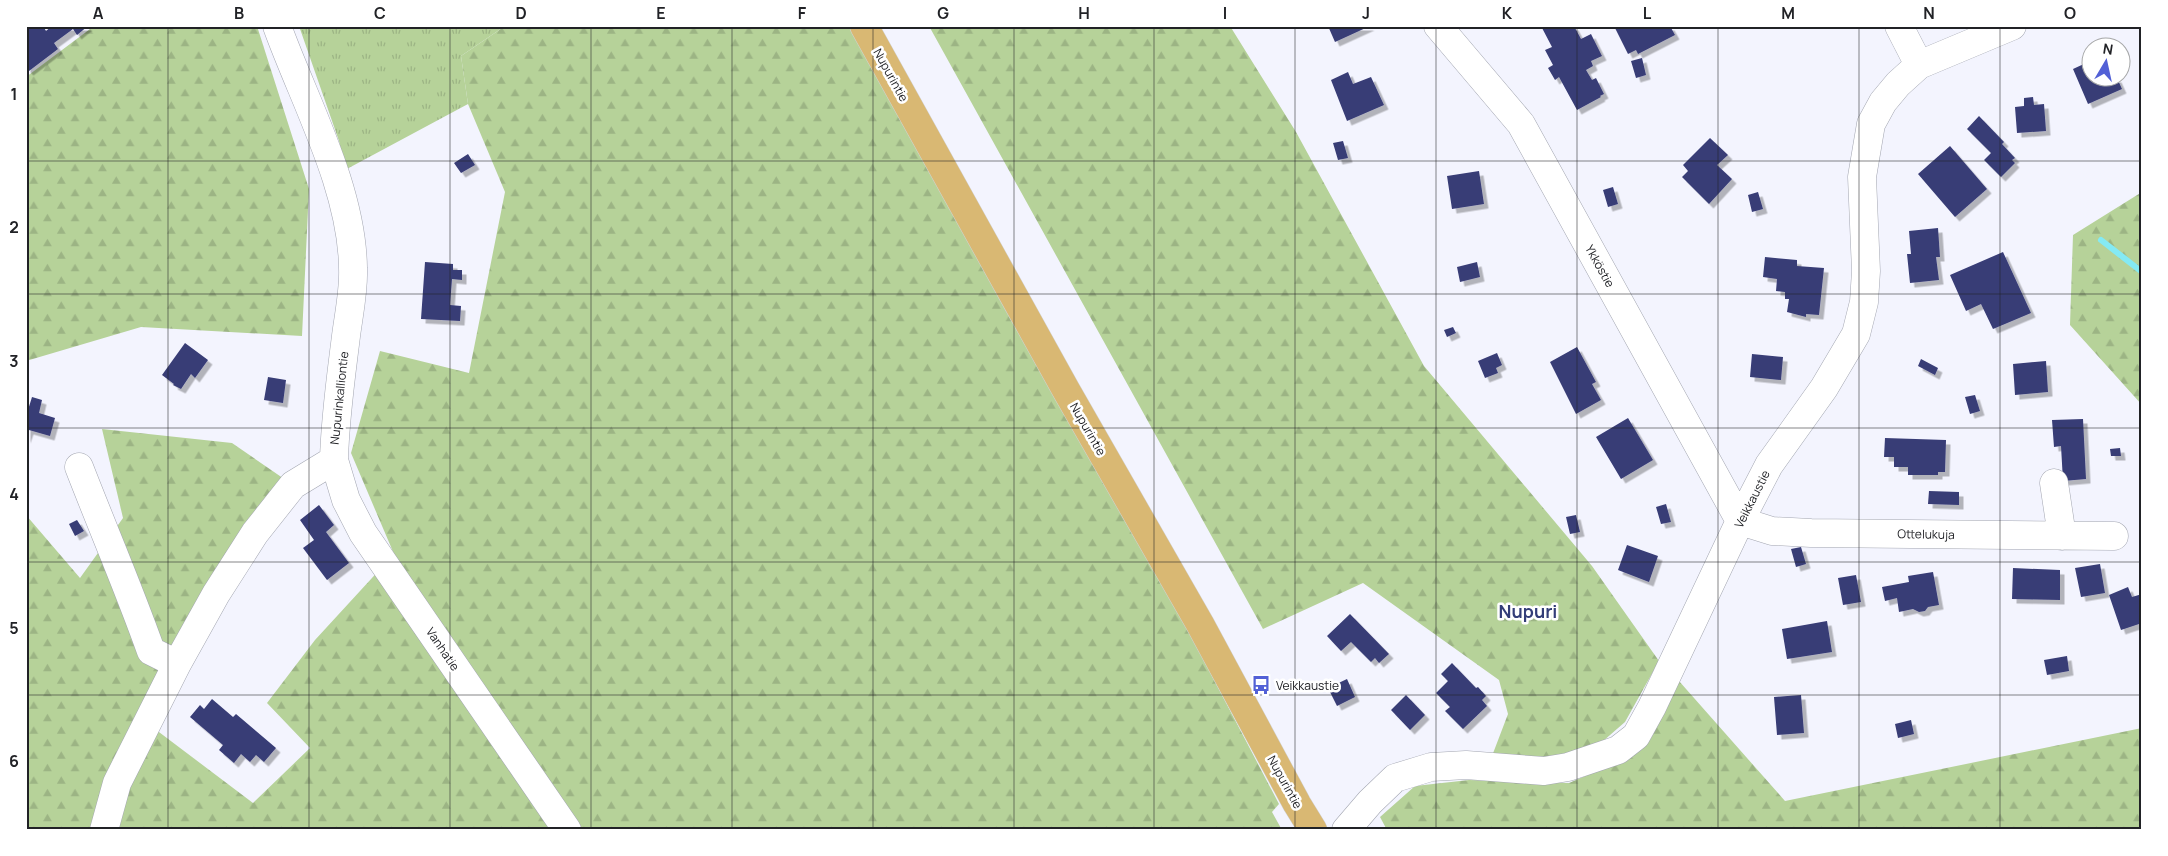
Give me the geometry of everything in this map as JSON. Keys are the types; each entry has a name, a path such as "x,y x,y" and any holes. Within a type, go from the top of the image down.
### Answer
{"main road":[{"name":"Nupurintie","path":"864,26 1066,390 1200,624 1296,804 1313,830"}],"street":[{"name":"Nupurinkalliontie","path":"104,830 116,783 177,664 216,594 260,526 293,485 334,460 334,422 352,298 353,267 349,230 342,196 277,26"},
{"name":"Ykköstie","path":"1438,26 1521,124 1740,521"},
{"path":"1899,26 1919,64"},
{"name":"Veikkaustie","path":"1346,830 1370,802 1395,778 1430,767 1466,765 1544,772 1568,767 1618,750 1636,736 1652,707 1740,521 1769,465 1824,388 1856,334 1864,302 1866,271 1862,177 1871,124 1883,102 1919,64 2012,26"},
{"name":"Vanhatie","path":"334,460 346,500 363,534 567,830"},
{"path":"79,467 151,650 177,664"},
{"path":"2054,483 2062,536"},
{"name":"Ottelukuja","path":"1740,521 1772,531 1811,533 2114,536"}],"green space":[{"path":"94,26 257,26 309,189 302,336 141,327 26,361 26,77"},
{"path":"299,26 505,26 461,56 468,104 345,170 339,141"},
{"path":"505,26 853,26 1168,592 1279,804 1272,812 1282,830 26,830 26,515 80,578 123,518 102,429 232,443 293,485 147,723 253,803 310,748 267,703 315,640 394,554 351,453 380,351 469,373 505,192 468,104 461,56"},
{"path":"929,26 1230,26 1296,132 1424,366 1592,566 1659,661 1625,722 1602,742 1552,760 1492,756 1508,714 1499,680 1363,583 1263,629"},
{"path":"2142,192 2142,405 2070,325 2073,235"},
{"path":"1679,681 1785,801 2142,728 2142,830 1387,830 1380,817 1415,786 1469,780 1569,783 1620,761 1650,740"}],"building":[{"path":"26,26 43,26 46,31 52,26 88,26 77,35 73,29 54,43 58,49 29,71 26,68"},
{"path":"1328,26 1370,26 1335,42"},
{"path":"1541,26 1574,26 1581,39 1591,34 1602,56 1591,61 1593,66 1586,70 1592,80 1596,78 1604,94 1601,97 1577,110 1559,77 1555,80 1548,68 1553,65 1545,50 1552,47"},
{"path":"1614,26 1670,26 1675,35 1638,54 1636,50 1628,54"},
{"path":"1642,58 1646,75 1636,78 1631,61"},
{"path":"2080,66 2080,85 2073,69"},
{"path":"1348,72 1353,84 1371,77 1384,105 1347,121 1331,80"},
{"path":"2081,88 2122,88 2122,89 2088,104"},
{"path":"2033,97 2034,105 2044,104 2046,131 2017,133 2015,107 2024,106 2024,98"},
{"path":"1979,116 2004,142 2002,144 2015,158 2012,160 2015,163 2001,177 1984,160 1991,153 1967,129"},
{"path":"1710,138 1728,155 1717,165 1732,179 1709,204 1682,177 1688,171 1683,165"},
{"path":"1343,141 1348,158 1338,160 1333,143"},
{"path":"1950,146 1987,189 1955,217 1918,174"},
{"path":"468,154 475,165 461,173 454,163"},
{"path":"1479,171 1484,204 1452,209 1447,176"},
{"path":"1613,187 1618,204 1608,207 1603,190"},
{"path":"1758,192 1763,209 1752,212 1748,195"},
{"path":"1938,228 1940,257 1936,257 1939,280 1910,283 1907,254 1911,254 1909,231"},
{"path":"2003,252 2031,313 1993,329 1981,304 1966,311 1950,275"},
{"path":"1765,257 1797,260 1797,266 1824,268 1819,315 1806,314 1806,317 1787,312 1789,299 1785,299 1785,292 1776,291 1777,279 1763,277"},
{"path":"425,262 453,264 453,270 462,270 462,280 452,279 450,305 461,306 460,321 421,319"},
{"path":"1477,262 1480,277 1460,282 1457,267"},
{"path":"1453,327 1456,333 1447,337 1444,330"},
{"path":"185,343 208,360 195,378 191,374 181,389 173,385 162,375"},
{"path":"1577,347 1596,382 1592,384 1601,400 1576,414 1550,362"},
{"path":"1497,353 1502,365 1496,368 1498,373 1485,378 1478,361"},
{"path":"1752,354 1783,357 1781,380 1750,377"},
{"path":"1921,359 1938,368 1935,375 1918,366"},
{"path":"2046,361 2048,392 2015,395 2013,364"},
{"path":"268,377 286,380 283,403 264,400"},
{"path":"1975,395 1980,411 1970,414 1965,397"},
{"path":"32,397 42,400 39,413 55,418 50,436 29,430 26,439 26,410 28,410"},
{"path":"1628,418 1653,460 1621,479 1596,437"},
{"path":"2083,419 2086,479 2063,481 2061,446 2054,447 2052,420"},
{"path":"1885,438 1946,440 1945,472 1938,472 1938,475 1908,475 1908,467 1894,467 1894,457 1884,457"},
{"path":"2120,448 2121,456 2111,456 2110,449"},
{"path":"1929,491 1959,492 1959,505 1928,504"},
{"path":"1666,504 1671,522 1661,524 1656,507"},
{"path":"319,505 334,525 326,532 349,563 327,580 303,548 314,540 300,520"},
{"path":"1576,515 1580,532 1570,534 1566,517"},
{"path":"77,520 84,531 75,536 69,524"},
{"path":"1627,545 1658,556 1649,582 1618,570"},
{"path":"1801,547 1806,564 1796,567 1791,549"},
{"path":"2100,564 2105,593 2081,597 2075,568"},
{"path":"2013,568 2060,570 2060,600 2012,599"},
{"path":"1933,572 1939,605 1928,607 1925,611 1919,612 1913,609 1899,612 1897,598 1885,601 1882,587 1909,582 1908,576"},
{"path":"1856,575 1861,602 1843,605 1838,578"},
{"path":"2128,587 2132,597 2142,594 2142,623 2121,630 2109,595"},
{"path":"1350,614 1389,654 1379,663 1375,658 1371,662 1351,642 1341,651 1327,636"},
{"path":"1827,621 1832,652 1787,659 1782,629"},
{"path":"2067,656 2069,671 2047,675 2044,660"},
{"path":"1452,663 1486,696 1482,700 1487,706 1463,729 1445,711 1450,707 1436,693 1448,681 1441,674"},
{"path":"1347,679 1355,697 1337,706 1328,688"},
{"path":"1406,695 1425,715 1410,730 1391,710"},
{"path":"1801,695 1804,733 1777,735 1774,697"},
{"path":"212,699 233,717 236,714 276,748 264,762 256,755 250,762 241,754 234,763 219,750 223,745 190,717 200,705 204,709"},
{"path":"1911,720 1914,734 1898,738 1895,724"}],"waterway":[{"path":"2101,240 2142,272"}],"place":[{"name":"Veikkaustie","path":"1261,685"}],"district":[{"name":"Nupuri","path":"1528,611"}]}
